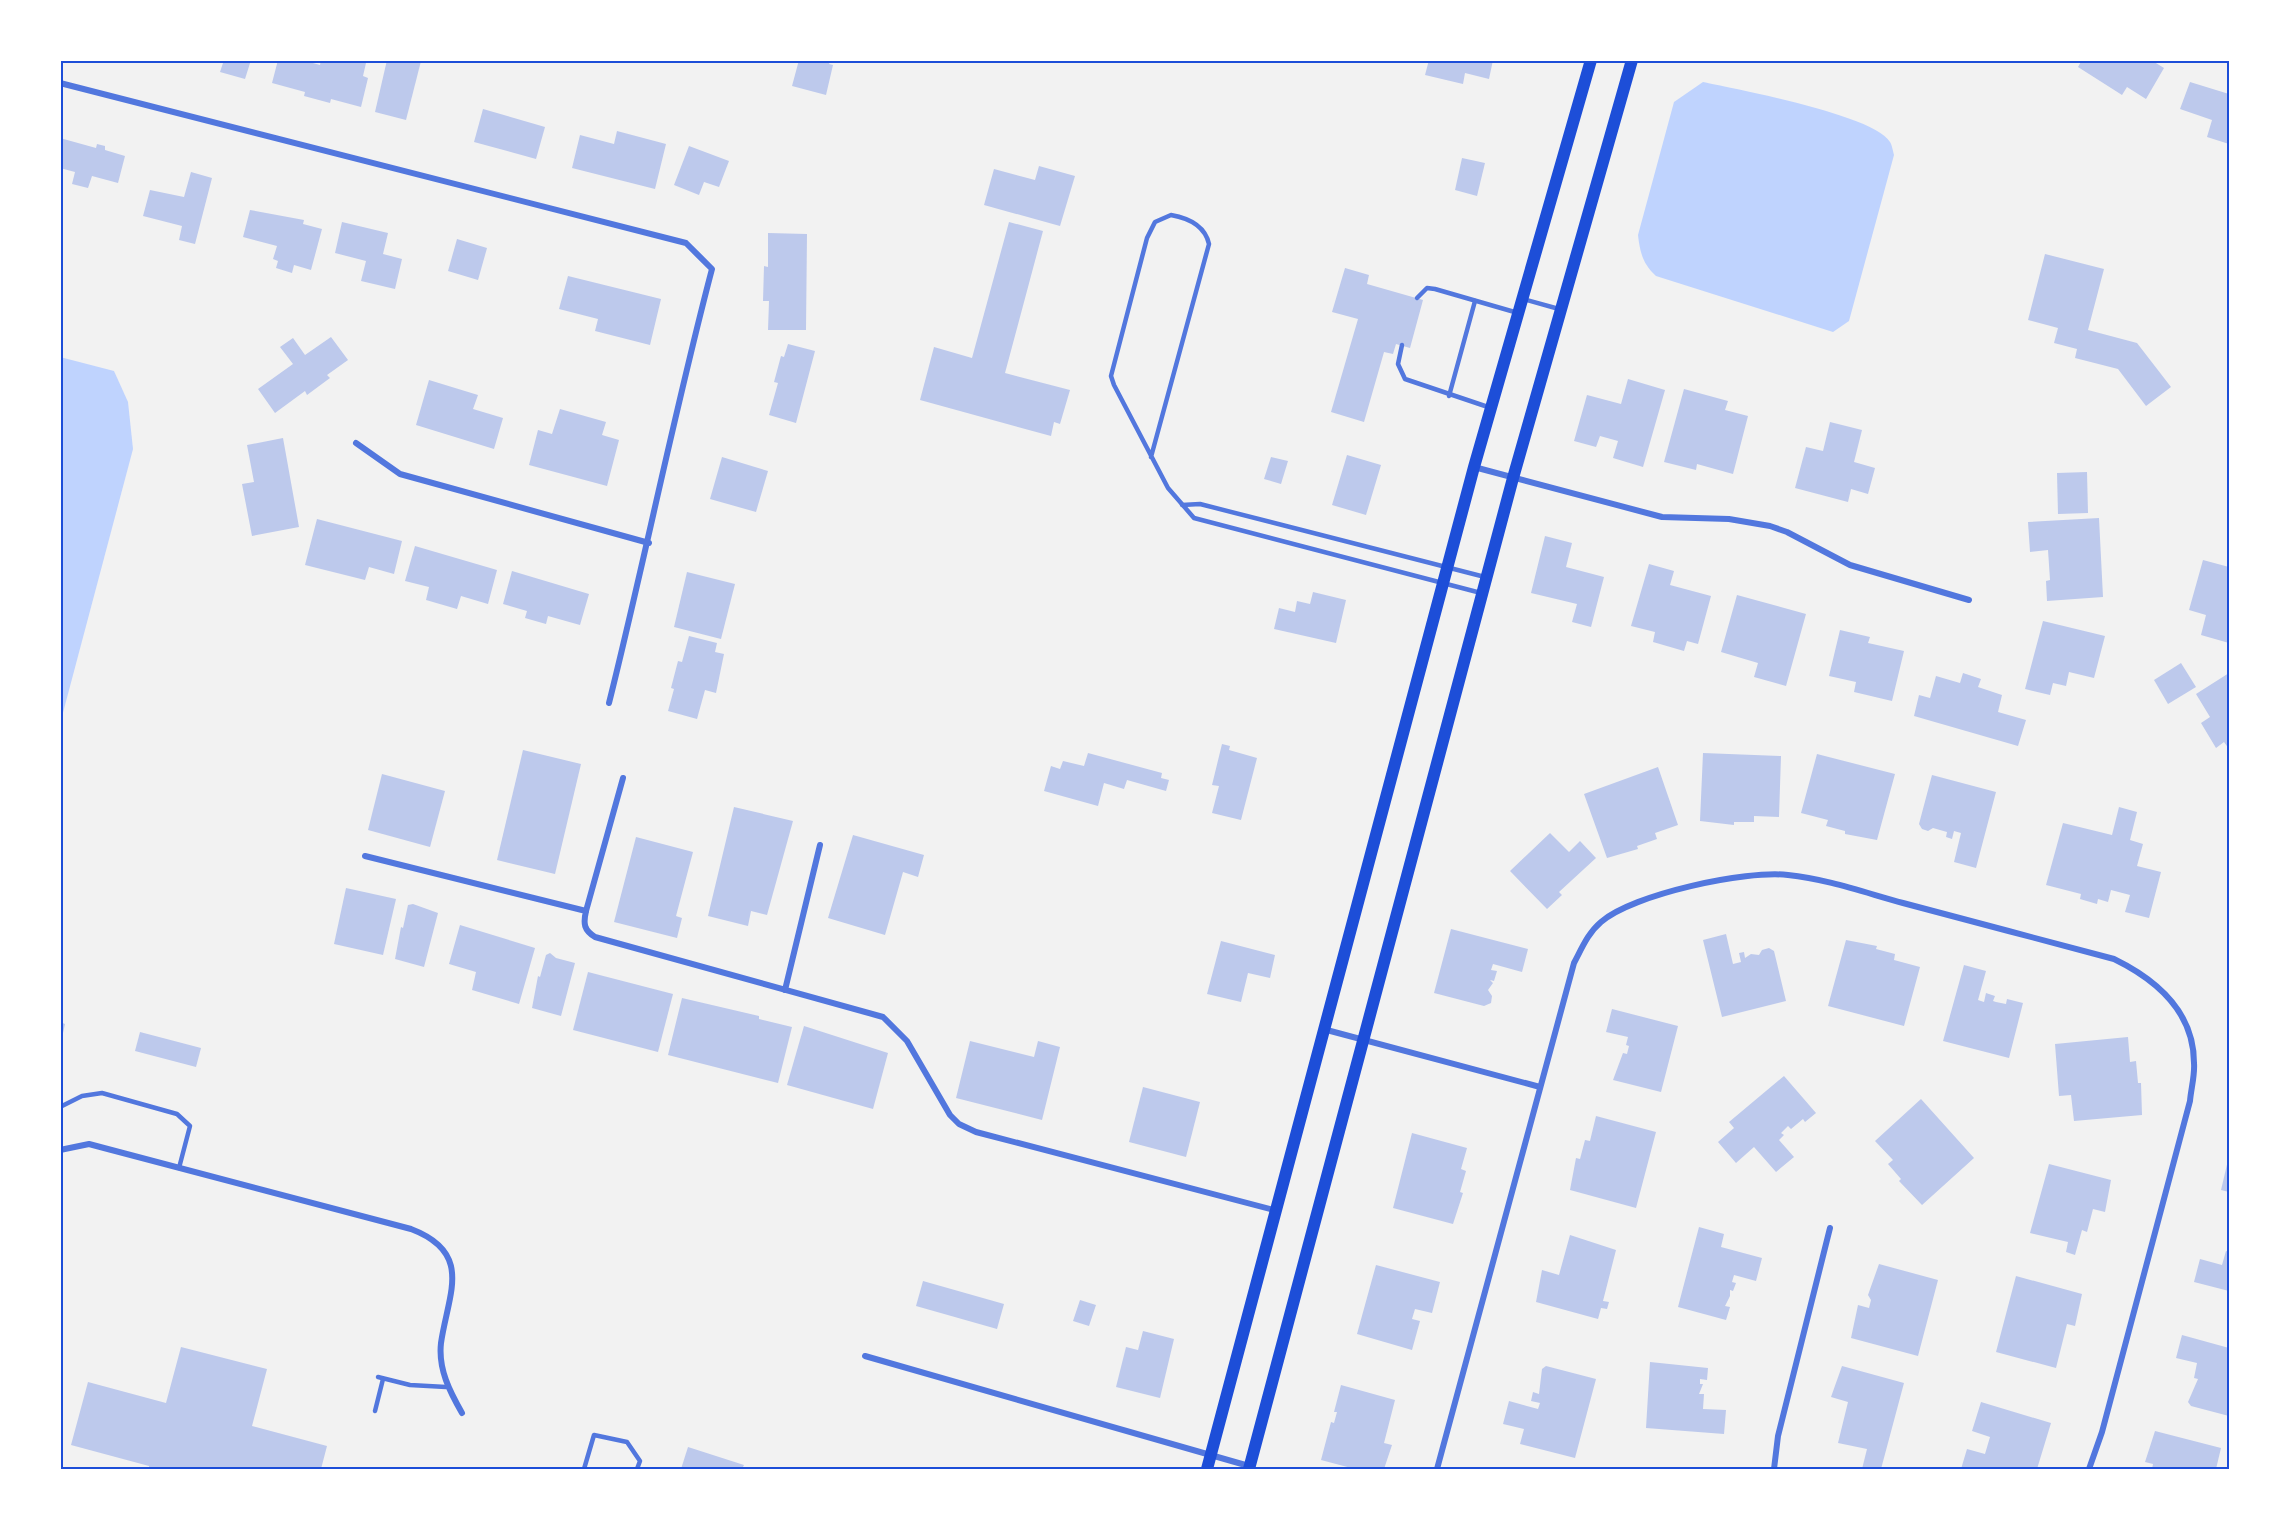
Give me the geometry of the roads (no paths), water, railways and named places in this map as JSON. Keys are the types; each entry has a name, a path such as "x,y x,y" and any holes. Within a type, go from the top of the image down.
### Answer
{"main road":[{"path":"1207,1469 1447,566 1591,60"},
{"path":"1250,1468 1513,478 1632,60"}],"street":[{"path":"60,83 686,243 712,269 682,381 649,543 609,703"},
{"path":"356,443 400,474 649,543"},
{"path":"1474,467 1662,517 1729,519 1759,524 1787,532 1850,565 1969,600"},
{"path":"623,778 583,922 586,932 595,938 883,1017 907,1041 950,1115 959,1124 976,1132 1274,1210"},
{"path":"785,990 820,845"},
{"path":"364,856 586,911"},
{"path":"1437,1469 1574,963 1586,939 1602,921 1648,898 1732,878 1788,875 1838,885 2114,959 2140,972 2163,991 2180,1010 2189,1031 2194,1064 2190,1101 2102,1432 2089,1469"},
{"path":"1323,1029 1540,1087"},
{"path":"60,1150 89,1144 411,1229 433,1239 447,1256 454,1282 441,1345 446,1387 462,1413"},
{"path":"1774,1469 1778,1436 1830,1228"},
{"path":"865,1356 1250,1468"}],"lane":[{"path":"1152,457 1209,244 1207,236 1196,224 1171,215 1155,222 1148,238 1111,376 1152,457 1168,488 1194,518 1482,593"},
{"path":"1417,298 1427,288 1518,313"},
{"path":"1522,299 1561,309"},
{"path":"1449,396 1475,301"},
{"path":"1402,345 1398,356 1401,375 1405,379 1449,396 1491,408"},
{"path":"1182,505 1200,504 1487,577"},
{"path":"60,1107 82,1096 102,1093 177,1114 190,1126 179,1168"},
{"path":"375,1411 380,1378 410,1385 446,1387"},
{"path":"584,1469 594,1435 627,1442 640,1461 637,1469"}],"water":[{"path":"1703,82 1833,113 1879,132 1891,143 1894,155 1849,321 1833,332 1656,276 1645,262 1638,235 1674,102"},
{"path":"60,357 114,371 128,402 133,449 60,724"}]}
